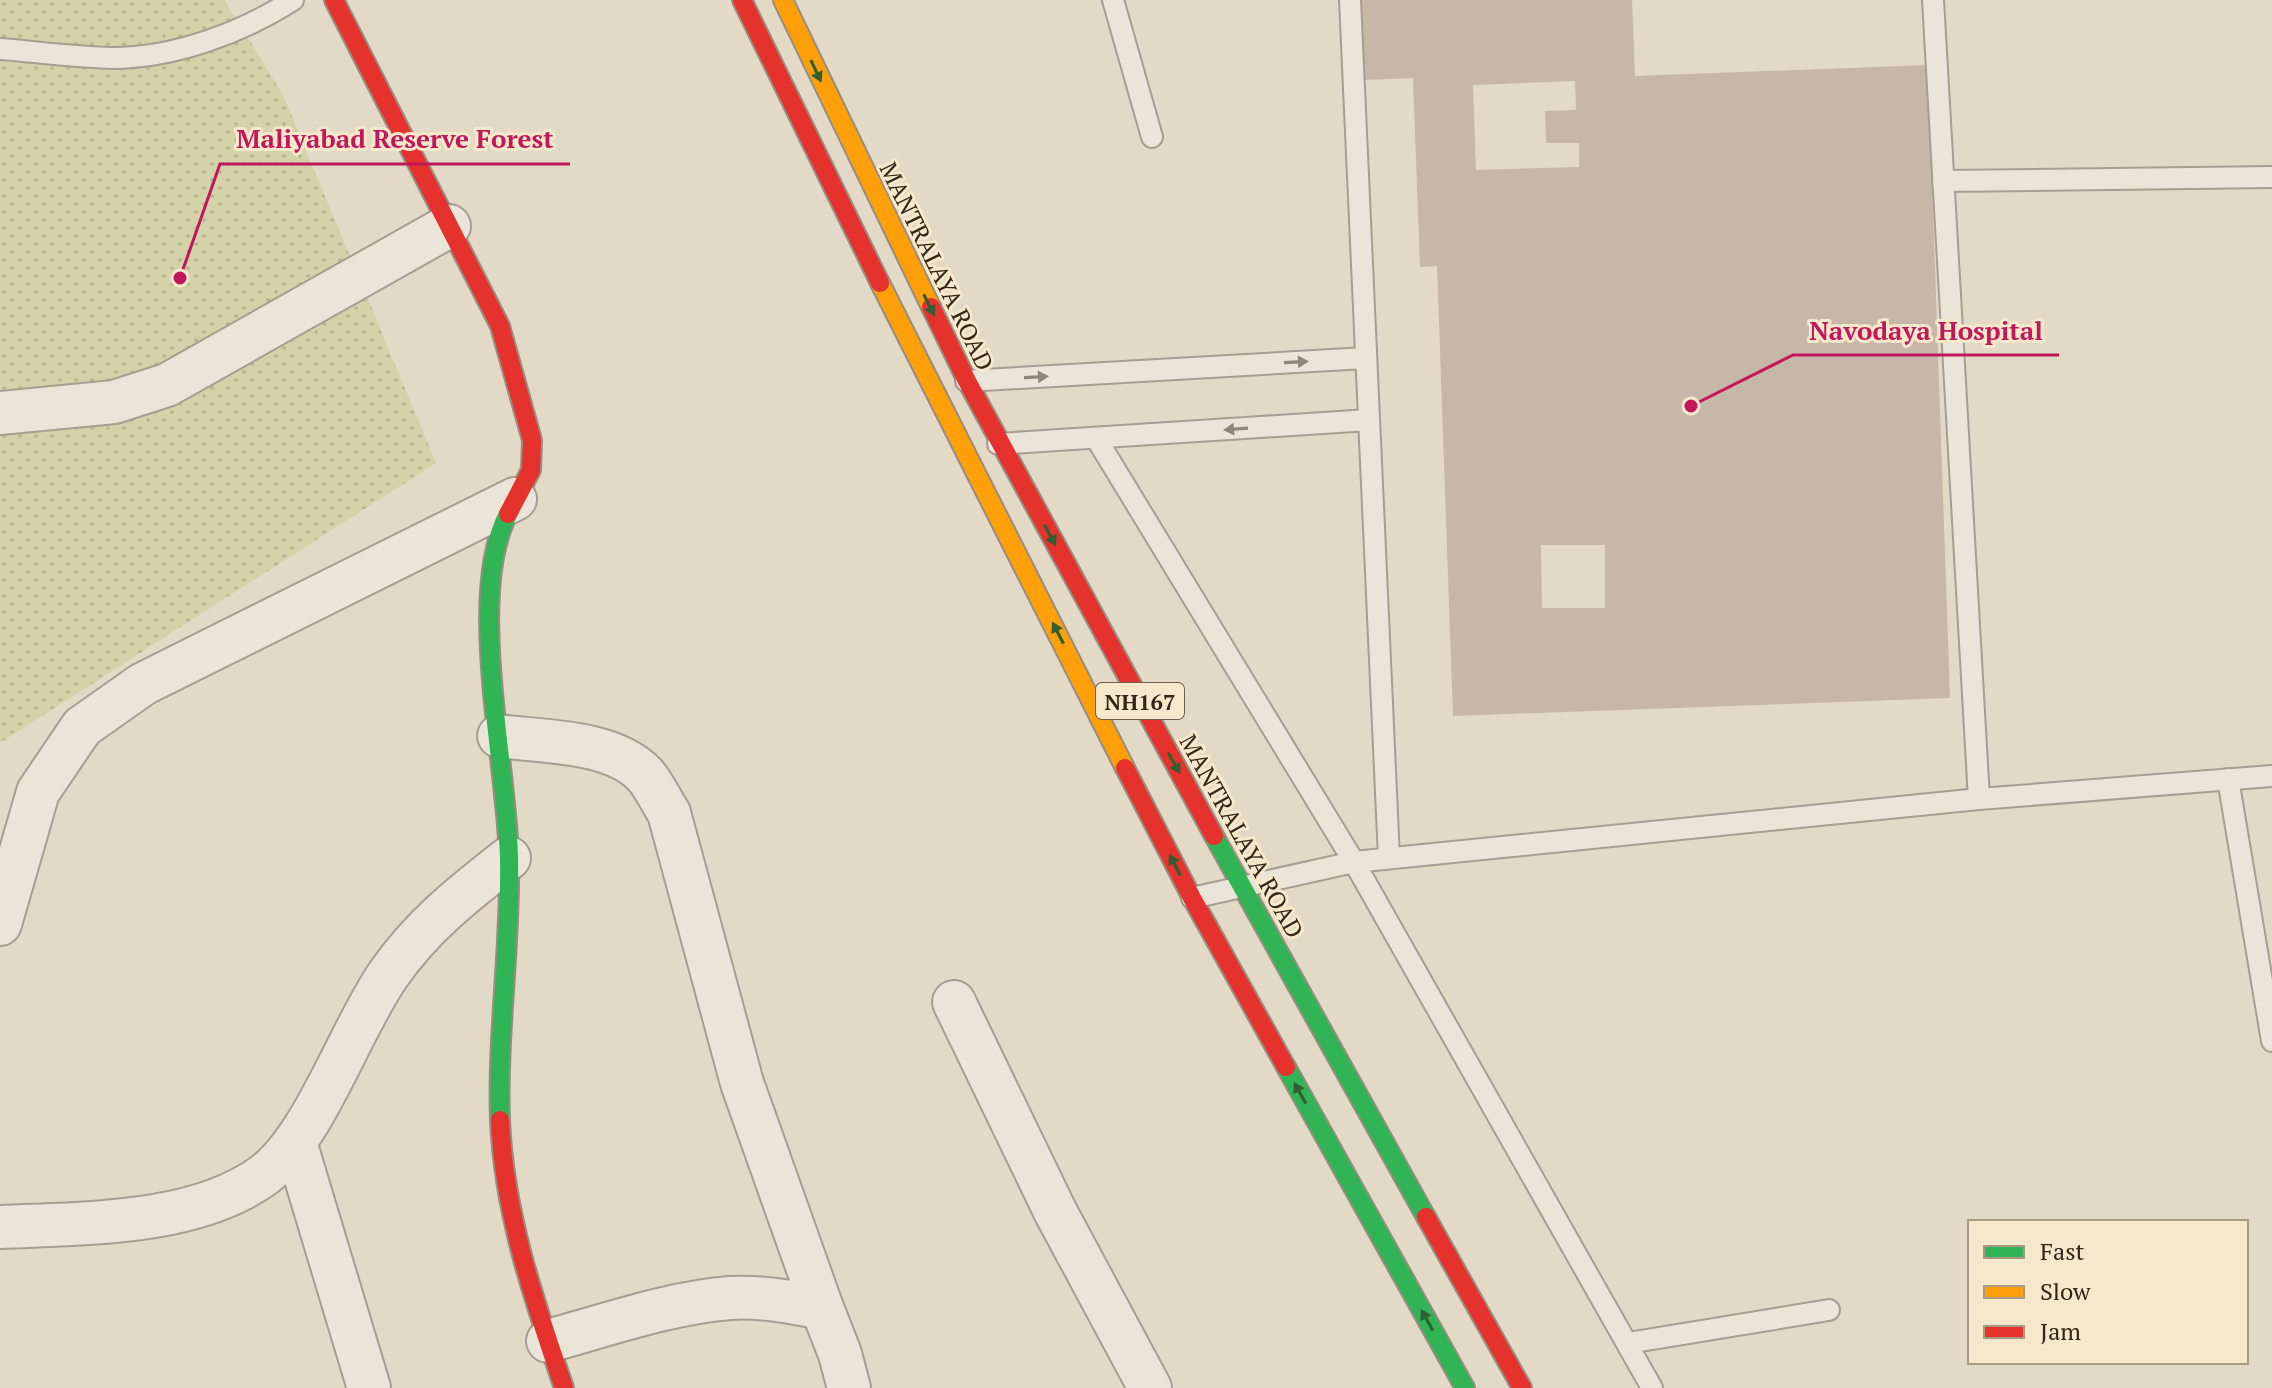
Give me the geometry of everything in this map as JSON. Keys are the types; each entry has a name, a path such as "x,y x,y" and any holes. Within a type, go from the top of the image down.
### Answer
{"main road":[{"path":"334,0 500,326 525,406 532,440 531,470 497,535 490,572 509,858 499,1093 502,1171 527,1279 564,1388"},
{"name":"NH167","path":"742,0 960,446 1192,898 1465,1388"},
{"name":"MANTRALAYA ROAD","path":"783,0 967,381 1242,885 1522,1388"}],"street":[{"path":"0,413 114,402 167,385 449,226"},
{"path":"0,924 38,792 82,727 143,684 515,499"},
{"path":"499,736 591,749 620,758 645,775 669,813 742,1083 840,1354 849,1388"},
{"path":"0,1227 152,1219 226,1194 264,1175 295,1142 387,975 434,917 509,858"},
{"path":"954,1002 1055,1211 1150,1388"},
{"path":"295,1142 369,1388"},
{"path":"548,1341 664,1309 730,1298 781,1300 822,1308"}],"lane":[{"path":"0,49 113,58 160,53 258,22 293,0"},
{"path":"1113,0 1152,137"},
{"path":"1350,0 1389,858"},
{"path":"1933,0 1979,799"},
{"path":"1943,181 2272,177"},
{"path":"930,382 1366,358"},
{"path":"960,446 1369,420"},
{"path":"1096,438 1354,862 1652,1388"},
{"path":"1192,898 1354,862 1389,858 1979,799 2272,776"},
{"path":"2228,779 2272,1041"},
{"path":"1628,1343 1829,1310"}],"green space":[{"path":"0,0 224,0 282,93 436,463 0,743"}],"building":[{"path":"1361,0 1632,0 1635,76 1928,65 1950,698 1453,716 1437,266 1420,267 1413,78 1364,80","holes":["1575,81 1576,110 1545,111 1546,143 1579,143 1579,167 1476,170 1473,85","1541,545 1605,545 1605,608 1542,608"]}],"traffic: fast":[{"path":"500,1120 509,858 489,633 490,588 496,548 508,514"},
{"path":"1214,836 1426,1217"},
{"path":"1286,1067 1465,1388"}],"traffic: slow":[{"path":"783,0 931,307"},
{"path":"880,283 1125,768"}],"traffic: jam":[{"path":"334,0 500,326 532,440 531,470 508,514"},
{"path":"742,0 880,283"},
{"path":"931,307 967,381 1214,836"},
{"path":"1125,768 1192,898 1286,1067"},
{"path":"500,1120 514,1223 564,1388"},
{"path":"1426,1217 1522,1388"}],"place":[{"name":"Maliyabad Reserve Forest","path":"180,278"},
{"name":"Navodaya Hospital","path":"1691,406"}]}
